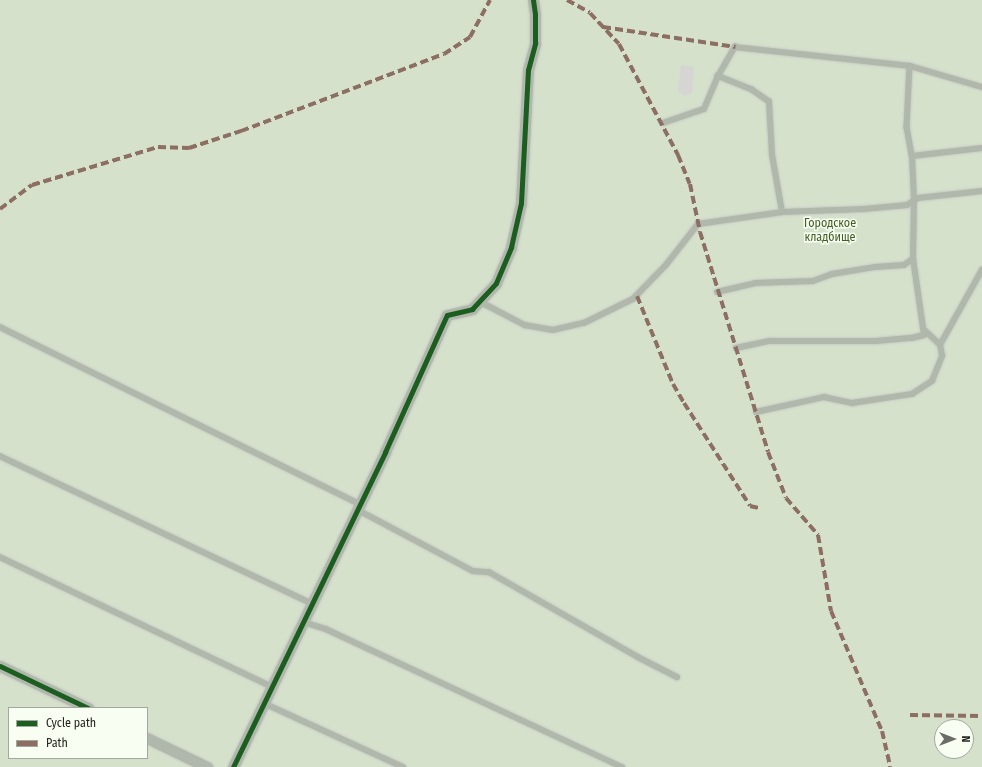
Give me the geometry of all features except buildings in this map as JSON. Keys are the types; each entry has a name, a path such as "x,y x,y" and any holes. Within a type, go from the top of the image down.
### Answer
{"street":[{"path":"233,767 266,704 272,687 311,602 359,507 447,315 471,310 496,284 511,247 521,204 528,70 535,43 536,14 533,0"},
{"path":"0,666 86,707"},
{"path":"148,738 207,767"}],"lane":[{"path":"663,123 704,109 718,76 735,46 910,66 982,87"},
{"path":"736,348 769,341 912,338 924,335 913,259 914,200 912,156 907,127 910,66"},
{"path":"718,76 752,90 769,102 771,148 782,212"},
{"path":"912,156 982,148"},
{"path":"479,301 525,325 553,330 584,323 633,300 666,265 698,224 782,212 864,209 907,205 914,200 982,191"},
{"path":"717,292 755,283 813,281 832,274 875,267 904,265 913,259"},
{"path":"940,345 982,270"},
{"path":"0,327 359,507 473,571 489,572 638,657 677,677"},
{"path":"756,412 824,398 852,403 912,394 932,381 942,356 940,345 924,330"},
{"path":"0,456 311,602"},
{"path":"0,557 272,687"},
{"path":"303,622 326,629 622,767"},
{"path":"266,704 403,767"}],"green space":[{"name":"Городское кладбище","path":"0,0 982,0 982,767 0,767"}],"marked path":[{"path":"0,209 32,185 158,147 189,148 241,131 444,54 470,37 490,0"},
{"path":"567,0 590,13 619,44 678,155 690,184 700,232 768,452 786,498 818,535 831,611 882,731 890,767"},
{"path":"603,27 735,47"},
{"path":"637,296 673,384 750,506 759,508"},
{"path":"910,715 982,716"}],"cycle path":[{"path":"233,767 385,452 447,315 472,309 496,283 511,247 521,203 528,70 535,43 535,14 533,0"},
{"path":"0,666 86,707"}]}
